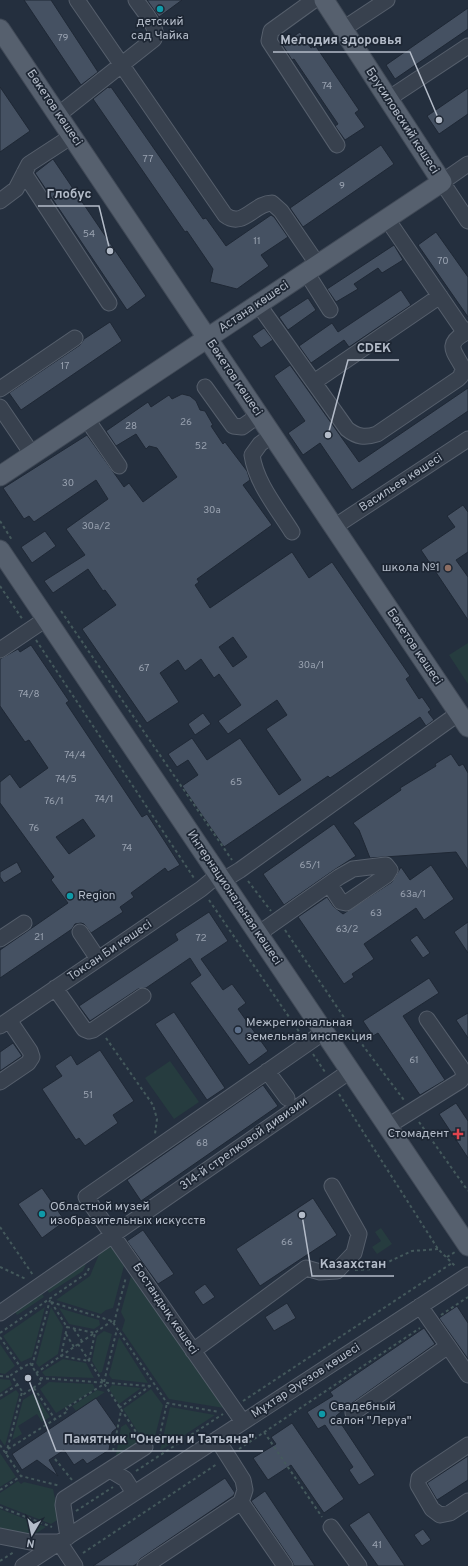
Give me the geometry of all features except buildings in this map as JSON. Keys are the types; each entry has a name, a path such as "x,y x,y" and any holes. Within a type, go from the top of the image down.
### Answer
{"main road":[{"name":"Брусиловский көшесі","path":"324,0 442,182"},
{"name":"Бөкетов көшесі","path":"0,29 464,720"},
{"name":"Астана көшесі","path":"0,476 442,182"},
{"name":"Интернациональная көшесі","path":"8,548 53,614 220,878 468,1246"}],"street":[{"path":"77,0 225,215 233,220 238,220 262,205 272,204 280,211 312,268 330,310"},
{"path":"58,115 151,42 156,35 154,28 136,0"},
{"path":"314,0 271,31 269,41 337,145"},
{"path":"343,29 387,0"},
{"path":"388,99 468,46"},
{"path":"0,201 16,189 29,164 72,136"},
{"name":"Астана көшесі","path":"442,182 468,164"},
{"path":"24,173 109,303"},
{"name":"Брусиловский көшесі","path":"442,182 468,221"},
{"path":"258,304 348,429 354,434 369,437 377,434 461,376 463,368 454,353 453,345 456,338 466,332 387,219"},
{"path":"314,382 440,296"},
{"path":"0,389 75,338"},
{"path":"205,387 233,426 243,426 259,415"},
{"path":"0,407 32,454"},
{"path":"86,418 119,466"},
{"path":"272,435 260,444 252,455 254,466 266,491 292,532"},
{"name":"Васильев көшесі","path":"334,527 468,439"},
{"path":"0,650 53,614"},
{"name":"Токсан Би көшесі","path":"5,1023 201,889 220,878 240,870 464,720"},
{"path":"258,934 329,884"},
{"path":"0,939 24,923"},
{"path":"80,932 98,959"},
{"path":"55,988 84,1029 91,1031 143,996"},
{"path":"388,1126 460,1081 464,1076 460,1066 427,1019"},
{"path":"0,1082 28,1063 32,1057 30,1051 5,1023"},
{"path":"288,1098 267,1070 324,1032"},
{"name":"Бостандық көшесі","path":"243,1422 86,1197 267,1070"},
{"name":"314-й стрелковой дивизии","path":"0,1313 350,1072"},
{"path":"193,1351 306,1268 320,1272 337,1272 354,1253 359,1234 332,1186"},
{"name":"Мұхтар Әуезов көшесі","path":"23,1566 466,1276"},
{"path":"420,1306 468,1375"},
{"path":"353,1413 448,1346"},
{"path":"145,1566 241,1502 245,1485 216,1439"},
{"path":"468,1445 419,1478 418,1485 432,1509 440,1515 450,1513 468,1501"},
{"path":"73,1563 63,1540 63,1501 65,1497 110,1470 153,1448"},
{"path":"110,1470 125,1479 134,1493"},
{"path":"241,1502 285,1566"},
{"path":"331,1527 359,1566"},
{"path":"0,1536 30,1542 63,1540"},
{"path":"45,1566 63,1540"}],"path":[{"path":"0,521 8,548"},
{"path":"0,586 332,1083 438,1250 466,1276"},
{"path":"53,614 277,920 364,1047 468,1191"},
{"path":"98,1027 153,1104 157,1119 154,1137"},
{"path":"0,1227 67,1327 61,1356"},
{"path":"337,1272 372,1269 412,1251 438,1250"},
{"path":"114,1324 130,1259"},
{"path":"0,1267 40,1285"},
{"path":"0,1333 50,1300 87,1273"},
{"path":"73,1563 264,1432 468,1297"},
{"path":"50,1300 112,1321 167,1403 226,1413"},
{"path":"32,1367 50,1300"},
{"path":"36,1373 112,1321"},
{"path":"67,1327 94,1333"},
{"path":"73,1328 82,1341"},
{"path":"8,1449 68,1411 66,1408 103,1382 117,1329"},
{"path":"88,1361 94,1333"},
{"path":"66,1334 74,1347"},
{"path":"0,1337 21,1368"},
{"path":"78,1344 121,1411 153,1448"},
{"path":"61,1356 88,1361"},
{"path":"12,1377 11,1375 30,1363 42,1382 24,1394 22,1392"},
{"path":"0,1376 12,1377"},
{"path":"6,1454 22,1392 12,1377"},
{"path":"40,1378 150,1386"},
{"path":"119,1408 154,1383"},
{"path":"0,1396 17,1385"},
{"path":"34,1388 55,1419"},
{"path":"153,1448 167,1403"},
{"path":"110,1470 121,1411"},
{"path":"264,1432 331,1527"},
{"path":"0,1445 21,1476 78,1489"},
{"path":"55,1459 78,1489"},
{"path":"0,1490 21,1476"},
{"path":"0,1507 52,1527"},
{"path":"0,1561 13,1553"}],"green space":[{"path":"468,643 468,684 449,655"},
{"path":"170,1061 199,1102 174,1119 145,1078"},
{"path":"381,1228 392,1244 377,1254 372,1247 381,1241 375,1232"},
{"path":"110,1245 124,1266 113,1308 106,1310 101,1314 56,1300 90,1276 100,1252"},
{"path":"89,1257 83,1271 49,1293 46,1287"},
{"path":"131,1276 224,1408 169,1399 122,1330 125,1320 121,1312"},
{"path":"40,1290 44,1297 17,1315 13,1309"},
{"path":"45,1307 32,1357 21,1362 3,1336"},
{"path":"51,1307 63,1327 58,1354 39,1367 36,1363"},
{"path":"59,1308 99,1320 100,1325 94,1329 69,1324"},
{"path":"104,1331 112,1334 102,1372 99,1373 92,1361 97,1336"},
{"path":"119,1337 148,1383 112,1379 109,1375"},
{"path":"0,1344 15,1366 5,1374 0,1373"},
{"path":"63,1359 86,1363 94,1378 45,1376 42,1372"},
{"path":"0,1379 10,1380 12,1385 0,1393"},
{"path":"49,1382 93,1384 95,1389 56,1413 40,1389"},
{"path":"112,1385 141,1388 119,1404 109,1389"},
{"path":"151,1389 163,1405 151,1452 123,1409"},
{"path":"16,1390 19,1394 5,1446 0,1439 0,1400"},
{"path":"97,1390 105,1392 76,1411 72,1406"},
{"path":"34,1393 50,1417 42,1422 37,1414 18,1426 22,1434 12,1440 23,1400"},
{"path":"170,1407 215,1415 160,1451"},
{"path":"126,1424 139,1444 115,1460 121,1427"},
{"path":"0,1453 16,1477 0,1487"},
{"path":"18,1481 21,1484 24,1482 53,1489 59,1519 51,1524 0,1504 0,1493"},
{"path":"0,1509 46,1527 13,1548 0,1532"}],"place":[{"name":"детский сад Чайка","path":"160,9"},
{"name":"Мелодия здоровья","path":"439,120"},
{"name":"Глобус","path":"110,251"},
{"name":"CDEK","path":"328,435"},
{"name":"школа №1","path":"448,568"},
{"name":"Region","path":"70,896"},
{"name":"Межрегиональная земельная инспекция","path":"238,1030"},
{"name":"Стомадент","path":"458,1134"},
{"name":"Областной музей изобразительных искусств","path":"42,1214"},
{"name":"Казахстан","path":"302,1215"},
{"name":"Памятник \"Онегин и Татьяна\"","path":"28,1378"},
{"name":"Свадебный салон \"Леруа\"","path":"322,1414"}]}
